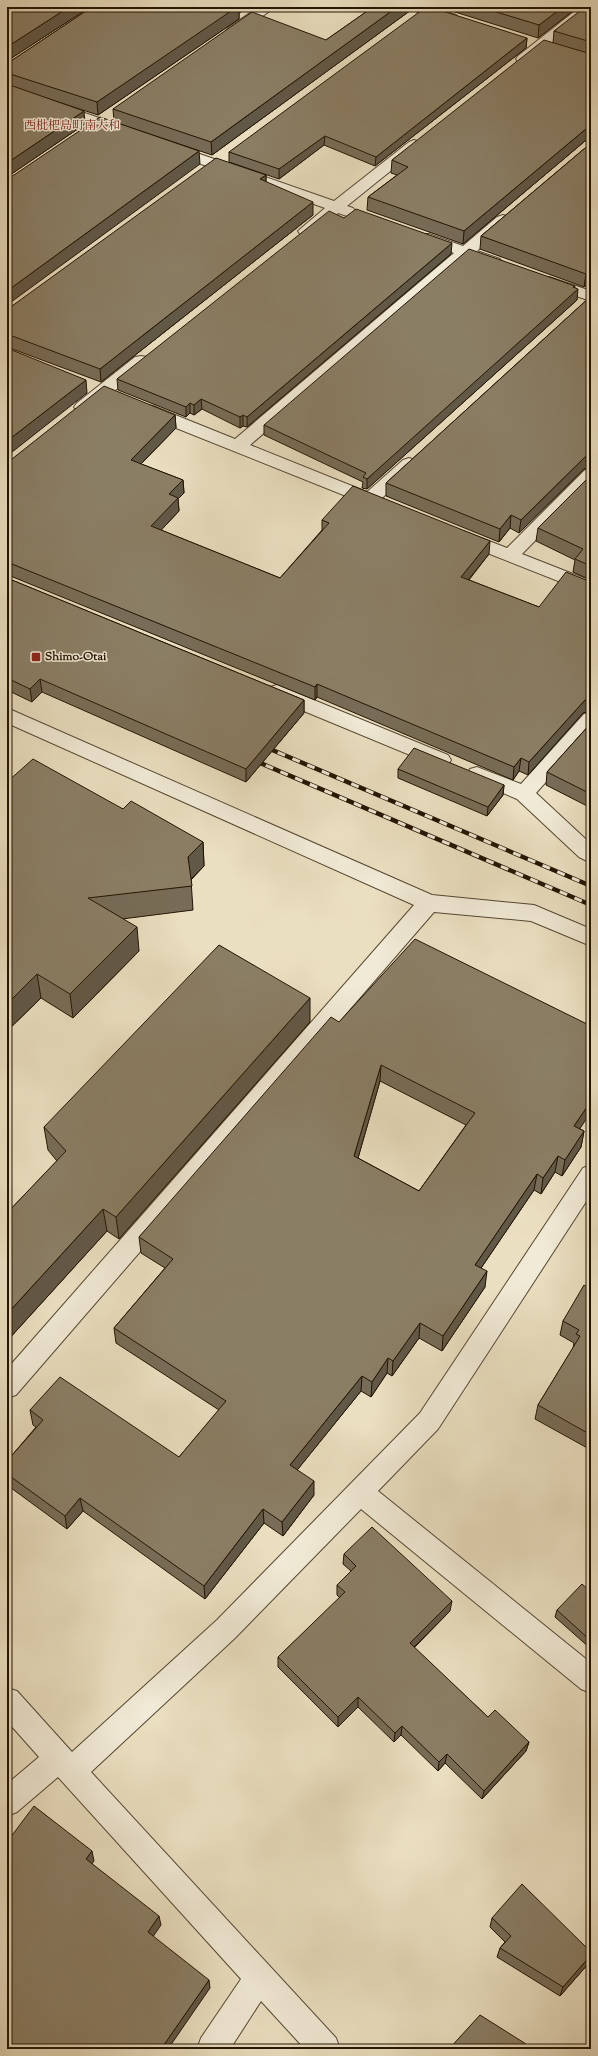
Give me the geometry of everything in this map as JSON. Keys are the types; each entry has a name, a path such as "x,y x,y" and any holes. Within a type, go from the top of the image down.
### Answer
{"street":[{"path":"222,38 268,7"},
{"path":"509,70 590,7"},
{"path":"419,10 467,23"},
{"path":"526,41 555,50"},
{"path":"7,90 135,135"},
{"path":"86,132 112,114"},
{"path":"293,241 423,139"},
{"path":"156,143 365,217"},
{"path":"201,173 226,154"},
{"path":"238,446 513,211"},
{"path":"408,232 510,268"},
{"path":"532,276 587,300"},
{"path":"73,415 109,394 152,353"},
{"path":"109,394 392,508"},
{"path":"370,499 422,452"},
{"path":"510,555 591,474"},
{"path":"451,532 591,588"},
{"path":"260,686 524,794 591,855"},
{"path":"7,716 429,903 534,913 591,938"},
{"path":"524,794 591,720"},
{"path":"7,1387 429,903"},
{"path":"7,1802 65,1764 226,1629 429,1421 591,1175"},
{"path":"360,1492 591,1680"},
{"path":"7,1701 325,2049"},
{"path":"212,2049 260,1977"}],"building":[{"path":"7,7 69,7 7,47"},
{"path":"92,7 237,7 97,102 7,73 7,61 11,61"},
{"path":"373,7 397,7 211,142 113,109 252,12 326,40"},
{"path":"426,7 527,38 376,157 325,136 279,169 229,152"},
{"path":"480,7 563,7 539,25"},
{"path":"585,7 591,7 591,42 554,31"},
{"path":"544,40 591,54 591,126 464,231 368,197 408,167 392,160"},
{"path":"7,84 84,111 7,163"},
{"path":"100,117 199,151 7,291 7,178 11,177"},
{"path":"591,143 591,269 586,274 481,236"},
{"path":"216,158 266,175 260,179 313,202 100,369 7,334 7,307 12,306"},
{"path":"356,209 452,243 247,417 243,415 240,417 201,399 194,405 190,403 186,407 117,379 329,211 344,218"},
{"path":"469,249 575,286 573,287 578,289 367,479 363,477 366,473 264,425"},
{"path":"591,296 591,454 586,456 521,520 511,515 500,529 386,483"},
{"path":"7,348 86,380 7,441"},
{"path":"104,386 175,415 131,460 183,480 169,494 178,498 151,526 280,578 329,523 322,520 353,486 490,541 461,577 539,607 566,572 591,582 591,698 585,700 529,762 521,758 514,767 317,684 315,687 7,562 7,498 12,493 7,491 7,461 12,459"},
{"path":"591,475 591,566 575,559 583,549 538,528"},
{"path":"7,578 304,700 246,769 40,679 30,689 7,678"},
{"path":"591,723 591,794 547,772"},
{"path":"414,748 504,785 488,807 398,769"},
{"path":"33,759 123,809 131,801 203,842 188,857 192,886 88,898 137,927 70,994 37,974 7,1004 7,782"},
{"path":"415,939 591,1026 591,1101 574,1126 584,1131 565,1160 558,1156 543,1178 537,1174 475,1265 487,1271 443,1336 420,1323 393,1361 388,1358 372,1382 362,1376 290,1465 314,1481 282,1522 263,1509 204,1586 80,1498 65,1516 7,1474 7,1461 43,1420 30,1410 60,1377 179,1457 226,1401 114,1328 173,1259 139,1237 331,1017 339,1022","holes":["381,1065 475,1113 419,1191 354,1156"]},
{"path":"219,945 310,998 116,1217 103,1209 7,1314 7,1213 66,1151 44,1127"},
{"path":"591,1282 591,1435 538,1405 580,1336 576,1334 579,1330 563,1321 584,1285 587,1287"},
{"path":"372,1527 452,1601 410,1643 488,1717 495,1710 529,1742 484,1791 447,1754 439,1762 402,1726 395,1733 358,1697 338,1717 278,1657 345,1592 337,1585 356,1566 344,1554"},
{"path":"582,1584 591,1592 591,1641 557,1610"},
{"path":"34,1806 92,1851 86,1859 159,1916 148,1932 209,1980 161,2049 7,2049 7,1842"},
{"path":"522,1884 591,1952 591,1955 563,1987 500,1948 511,1936 492,1918"},
{"path":"480,2015 526,2044 531,2049 449,2049"}],"railway":[{"path":"263,746 591,886"},
{"path":"251,759 591,905"}],"place":[{"name":"Shimo-Otai","path":"36,657"}],"district":[{"name":"西枇杷島町南大和","path":"72,126"}]}
